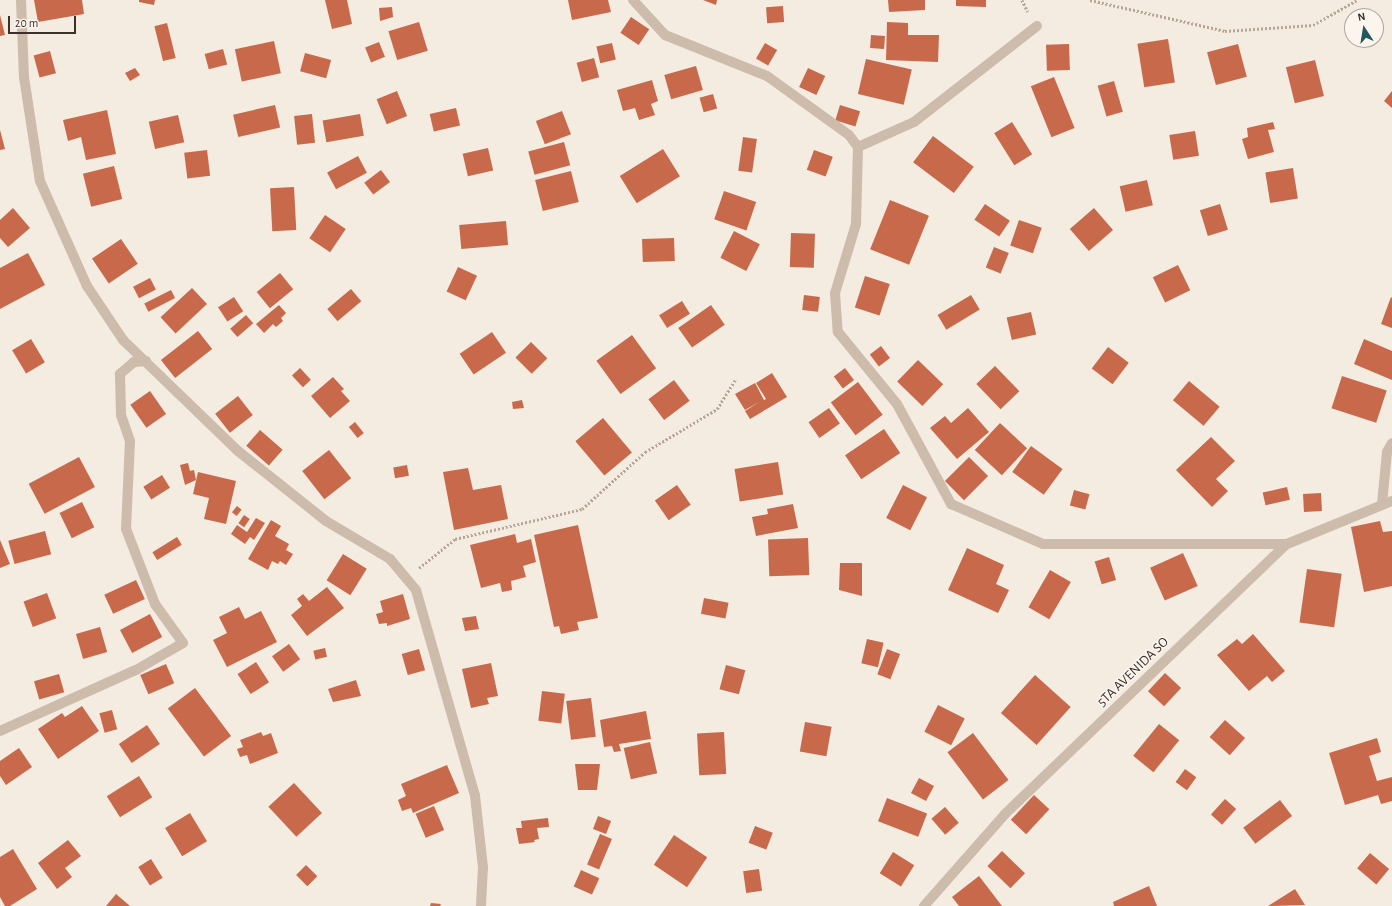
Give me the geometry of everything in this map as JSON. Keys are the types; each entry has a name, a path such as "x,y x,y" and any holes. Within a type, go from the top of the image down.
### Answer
{"street":[{"path":"21,0 24,78 40,181 87,286 123,340 238,451 326,521 390,559 416,590 434,646 475,796 483,867 481,906"},
{"path":"633,0 665,35 767,76 849,135 858,147 856,224 835,293 838,332 897,404 951,504 1043,544 1287,544"},
{"path":"858,147 914,122 1036,26"},
{"path":"0,731 136,670 183,643 155,604 126,529 130,441 120,415 120,374 134,362 146,361"},
{"path":"1387,503 1387,452 1392,443"},
{"name":"5TA AVENIDA SO","path":"924,906 1005,814 1287,544 1387,503"}],"path":[{"path":"1090,0 1225,31 1313,25 1357,0"},
{"path":"406,578 455,539 582,509 645,452 717,409 736,379"}],"building":[{"path":"34,0 82,0 84,14 38,22"},
{"path":"139,0 155,0 154,5 139,2"},
{"path":"325,0 347,0 352,24 332,29"},
{"path":"568,0 608,0 611,12 572,20"},
{"path":"703,0 717,0 716,5"},
{"path":"888,0 925,0 925,10 889,12"},
{"path":"956,0 986,0 986,7 956,6"},
{"path":"783,6 784,22 767,23 766,7"},
{"path":"392,7 393,17 380,21 379,8"},
{"path":"0,15 5,35 0,36"},
{"path":"631,17 649,29 639,45 620,33"},
{"path":"419,22 428,51 397,60 388,31"},
{"path":"887,22 908,23 908,35 939,35 938,62 886,60"},
{"path":"167,23 176,58 163,61 154,26"},
{"path":"871,35 885,36 884,49 870,48"},
{"path":"1168,39 1175,82 1144,87 1137,44"},
{"path":"274,41 281,73 242,82 235,49"},
{"path":"379,42 385,57 371,62 365,48"},
{"path":"612,43 616,60 600,63 596,47"},
{"path":"765,43 777,50 768,66 756,59"},
{"path":"1069,44 1070,70 1047,71 1046,45"},
{"path":"1238,44 1247,77 1216,85 1207,52"},
{"path":"223,49 227,64 209,69 205,54"},
{"path":"50,51 56,73 40,78 34,55"},
{"path":"305,53 331,60 326,78 300,71"},
{"path":"594,58 599,77 582,82 577,63"},
{"path":"866,59 912,70 904,105 858,94"},
{"path":"1315,60 1324,96 1295,103 1286,67"},
{"path":"696,66 703,90 671,99 664,75"},
{"path":"135,68 140,75 130,81 125,73"},
{"path":"808,68 825,76 816,95 799,87"},
{"path":"1054,77 1075,128 1051,137 1031,86"},
{"path":"652,80 658,101 651,104 655,115 639,120 635,108 623,111 617,90"},
{"path":"1114,81 1123,112 1106,116 1098,86"},
{"path":"397,91 407,116 387,124 377,99"},
{"path":"1392,91 1392,108 1384,101"},
{"path":"713,94 717,108 704,112 700,98"},
{"path":"275,105 280,127 238,137 233,115"},
{"path":"840,105 860,111 855,126 835,120"},
{"path":"456,108 460,126 434,132 430,114"},
{"path":"107,110 116,154 86,160 81,137 68,141 63,120"},
{"path":"562,111 571,134 545,144 536,121"},
{"path":"312,114 315,143 297,145 294,116"},
{"path":"360,114 364,136 326,142 323,121"},
{"path":"178,115 184,142 155,149 149,122"},
{"path":"1012,122 1032,154 1014,165 994,133"},
{"path":"1273,122 1275,129 1268,130 1274,152 1248,159 1242,139 1248,137 1247,128"},
{"path":"0,130 5,149 0,150"},
{"path":"1195,131 1199,156 1173,160 1169,135"},
{"path":"933,136 974,167 954,193 913,162"},
{"path":"743,137 757,139 752,173 738,171"},
{"path":"564,142 570,165 534,175 528,152"},
{"path":"488,148 493,170 468,176 463,154"},
{"path":"663,149 680,176 637,203 620,176"},
{"path":"207,150 210,176 187,179 184,153"},
{"path":"814,150 833,157 826,177 807,170"},
{"path":"358,156 367,173 336,189 327,172"},
{"path":"114,166 122,199 91,207 83,174"},
{"path":"1293,168 1298,199 1270,203 1265,172"},
{"path":"381,170 390,182 373,195 364,183"},
{"path":"571,171 579,202 543,211 535,180"},
{"path":"1147,180 1153,205 1126,212 1120,186"},
{"path":"294,187 296,230 272,231 270,188"},
{"path":"724,191 756,202 746,230 714,219"},
{"path":"890,200 929,216 909,265 870,249"},
{"path":"985,204 1010,221 999,237 974,220"},
{"path":"1220,204 1228,230 1208,236 1200,210"},
{"path":"13,208 30,228 8,247 0,238 0,220"},
{"path":"1094,208 1113,230 1089,251 1070,229"},
{"path":"325,215 346,229 330,252 309,238"},
{"path":"1019,220 1042,228 1033,253 1010,246"},
{"path":"506,221 508,245 461,249 459,225"},
{"path":"734,231 760,244 746,271 720,258"},
{"path":"791,233 815,234 814,268 790,267"},
{"path":"674,238 675,261 643,262 642,239"},
{"path":"121,239 138,264 109,283 92,259"},
{"path":"994,247 1009,253 1001,273 986,267"},
{"path":"28,253 45,285 0,309 0,268"},
{"path":"1178,265 1190,290 1165,302 1153,277"},
{"path":"458,267 477,276 466,300 447,291"},
{"path":"280,273 293,289 270,308 257,292"},
{"path":"865,276 890,284 880,315 855,307"},
{"path":"150,278 156,290 139,298 133,287"},
{"path":"192,288 207,304 176,333 161,317"},
{"path":"351,289 361,301 338,321 327,309"},
{"path":"171,290 175,298 148,312 144,304"},
{"path":"804,295 820,297 818,312 802,310"},
{"path":"971,295 980,310 946,330 938,315"},
{"path":"234,297 243,311 227,322 218,307"},
{"path":"1391,297 1392,298 1392,328 1381,324"},
{"path":"682,301 690,314 667,328 659,315"},
{"path":"279,305 286,313 281,318 283,321 276,327 273,324 264,333 256,324"},
{"path":"711,305 725,325 692,348 678,328"},
{"path":"1031,312 1036,334 1012,340 1007,318"},
{"path":"246,315 253,323 237,337 230,329"},
{"path":"198,331 212,349 175,378 161,360"},
{"path":"492,332 506,353 474,375 460,354"},
{"path":"632,335 656,368 621,394 596,361"},
{"path":"31,339 45,362 26,373 12,350"},
{"path":"1364,339 1392,351 1392,380 1354,364"},
{"path":"531,342 547,358 532,374 515,358"},
{"path":"881,346 890,358 879,366 870,354"},
{"path":"1108,347 1129,363 1113,384 1092,369"},
{"path":"918,360 943,384 922,406 897,382"},
{"path":"995,366 1019,391 1001,409 976,384"},
{"path":"300,368 311,380 303,387 292,376"},
{"path":"845,368 854,380 843,388 834,376"},
{"path":"772,373 787,397 750,419 745,411 759,402 745,410 735,394 755,383 764,400 766,399 756,383"},
{"path":"1342,376 1387,391 1376,423 1331,408"},
{"path":"333,377 344,389 341,391 350,401 330,418 311,396"},
{"path":"674,380 690,401 664,420 648,399"},
{"path":"1189,381 1220,407 1204,426 1173,400"},
{"path":"858,382 883,415 856,435 831,402"},
{"path":"150,391 166,414 146,428 130,405"},
{"path":"238,396 253,415 230,433 215,414"},
{"path":"522,400 524,408 513,409 512,402"},
{"path":"829,408 840,424 819,438 809,422"},
{"path":"968,408 989,432 957,459 930,428 945,416 951,423"},
{"path":"603,418 632,452 604,476 575,441"},
{"path":"355,422 364,433 358,438 349,427"},
{"path":"1000,423 1027,448 1002,475 975,450"},
{"path":"884,429 900,453 861,479 845,455"},
{"path":"260,430 283,450 269,466 246,446"},
{"path":"1211,437 1235,461 1216,479 1228,491 1212,507 1176,470"},
{"path":"1031,446 1063,469 1044,495 1012,472"},
{"path":"329,450 351,478 324,499 302,471"},
{"path":"79,457 95,487 45,514 29,484"},
{"path":"969,457 988,476 964,500 945,481"},
{"path":"778,462 783,495 740,501 735,469"},
{"path":"188,463 190,471 194,470 196,480 185,485 180,465"},
{"path":"407,465 409,476 395,478 393,467"},
{"path":"468,468 473,490 501,485 508,519 454,530 443,472"},
{"path":"198,472 236,481 226,524 204,519 209,498 193,494"},
{"path":"162,475 170,488 151,499 143,487"},
{"path":"677,485 691,505 669,520 655,500"},
{"path":"903,485 927,497 910,530 886,518"},
{"path":"1287,487 1290,500 1266,505 1263,493"},
{"path":"1074,490 1089,494 1085,510 1070,505"},
{"path":"1321,493 1322,511 1304,512 1303,494"},
{"path":"82,502 94,527 72,538 60,513"},
{"path":"793,504 798,528 756,536 752,517 768,514 767,509"},
{"path":"237,506 242,510 237,516 232,512"},
{"path":"244,515 250,519 244,527 238,523"},
{"path":"256,518 265,523 254,540 250,537 245,544 231,534 237,525 247,532"},
{"path":"271,520 281,526 275,536 289,544 286,550 293,554 286,565 280,561 278,564 272,561 268,570 248,559"},
{"path":"1380,521 1383,532 1392,531 1392,586 1364,592 1351,527"},
{"path":"578,525 598,618 577,622 579,630 561,634 559,626 554,627 534,535"},
{"path":"45,531 51,554 15,564 8,541"},
{"path":"515,534 517,543 531,539 536,562 523,566 526,577 511,581 512,590 502,592 500,583 481,588 470,545"},
{"path":"177,537 182,545 157,560 152,552"},
{"path":"808,538 809,575 769,576 768,539"},
{"path":"0,540 10,564 0,568"},
{"path":"967,548 1004,565 996,584 1009,590 998,613 948,590"},
{"path":"1183,553 1198,586 1165,601 1150,568"},
{"path":"343,554 367,569 350,595 327,580"},
{"path":"1109,557 1116,580 1102,584 1095,561"},
{"path":"840,563 862,563 862,596 839,590"},
{"path":"1307,569 1342,574 1334,627 1299,622"},
{"path":"1050,570 1071,582 1049,619 1028,607"},
{"path":"136,580 145,599 113,614 104,595"},
{"path":"327,587 344,608 307,636 291,615 302,606 297,599 303,594 309,601"},
{"path":"47,593 56,618 33,627 24,602"},
{"path":"403,594 410,619 387,626 387,623 379,624 376,614 383,612 380,601"},
{"path":"704,598 729,603 725,618 701,614"},
{"path":"239,607 245,619 261,611 277,642 227,667 213,640 227,633 219,617"},
{"path":"150,614 162,637 132,653 120,630"},
{"path":"476,616 479,629 465,631 462,618"},
{"path":"100,627 107,652 83,659 76,634"},
{"path":"1253,634 1285,671 1272,682 1267,676 1249,691 1217,655 1237,639 1242,644"},
{"path":"867,639 884,643 878,667 861,663"},
{"path":"289,644 300,659 283,672 272,656"},
{"path":"325,648 327,657 315,659 313,651"},
{"path":"419,649 425,670 408,675 402,654"},
{"path":"887,649 900,654 890,679 877,674"},
{"path":"256,662 269,682 251,694 238,674"},
{"path":"491,663 498,696 487,698 489,704 471,708 462,669"},
{"path":"166,664 174,683 148,694 140,675"},
{"path":"726,665 745,670 739,694 720,689"},
{"path":"1165,673 1181,688 1164,706 1148,691"},
{"path":"59,674 64,692 39,699 34,681"},
{"path":"1035,675 1071,707 1037,745 1001,713"},
{"path":"356,680 361,696 333,702 328,689"},
{"path":"195,688 231,736 204,756 168,708"},
{"path":"542,691 565,694 561,724 538,721"},
{"path":"591,698 596,737 571,740 566,701"},
{"path":"938,705 965,719 951,745 924,732"},
{"path":"82,706 99,731 58,759 38,729 62,713 65,717"},
{"path":"112,710 117,729 105,733 99,713"},
{"path":"646,711 651,739 619,744 621,751 614,752 612,746 604,747 600,720"},
{"path":"1225,720 1245,738 1230,755 1210,737"},
{"path":"805,722 832,727 826,756 800,752"},
{"path":"1159,724 1179,740 1153,772 1133,756"},
{"path":"147,725 160,744 132,763 119,744"},
{"path":"261,732 263,736 271,733 278,753 250,764 247,755 240,757 237,749 243,747 240,740"},
{"path":"724,732 726,774 699,775 697,733"},
{"path":"973,733 1009,780 983,799 947,752"},
{"path":"1377,738 1381,752 1369,756 1377,781 1392,777 1392,801 1381,804 1378,795 1345,805 1329,753"},
{"path":"650,742 657,773 631,779 624,748"},
{"path":"19,748 32,767 6,785 0,776 0,761"},
{"path":"575,764 600,764 597,790 578,790"},
{"path":"447,765 459,793 413,813 411,808 402,811 398,800 406,796 401,784"},
{"path":"1185,769 1196,777 1187,790 1176,782"},
{"path":"139,776 152,797 120,817 107,796"},
{"path":"919,778 934,786 926,801 911,793"},
{"path":"294,783 322,813 296,837 268,807"},
{"path":"1034,795 1049,809 1026,834 1011,820"},
{"path":"887,798 927,813 918,837 878,821"},
{"path":"1225,799 1236,809 1222,825 1211,815"},
{"path":"1280,800 1292,816 1255,844 1243,828"},
{"path":"434,806 444,830 426,838 416,814"},
{"path":"945,807 959,823 945,835 931,819"},
{"path":"190,813 207,841 182,856 165,828"},
{"path":"598,816 611,821 606,834 593,829"},
{"path":"548,818 549,827 537,828 539,839 534,840 535,842 519,844 516,828 522,828 521,821"},
{"path":"755,826 773,833 766,850 749,843"},
{"path":"600,834 612,839 599,869 587,864"},
{"path":"674,835 707,857 687,887 654,865"},
{"path":"68,840 81,856 65,868 72,877 57,889 38,863"},
{"path":"13,849 37,889 10,906 5,906 0,897 0,857"},
{"path":"1002,851 1025,873 1010,888 987,866"},
{"path":"893,852 914,865 901,886 880,873"},
{"path":"1370,853 1389,869 1376,884 1357,868"},
{"path":"151,859 163,878 150,886 138,867"},
{"path":"306,865 317,876 307,886 296,875"},
{"path":"759,869 762,891 746,893 743,871"},
{"path":"581,870 599,878 592,895 574,886"},
{"path":"979,876 1002,906 959,906 952,897"},
{"path":"1149,886 1157,906 1114,906 1113,902"},
{"path":"1295,889 1305,905 1268,906"},
{"path":"116,894 130,906 106,906"},
{"path":"431,903 441,904 440,906 430,906"}]}
